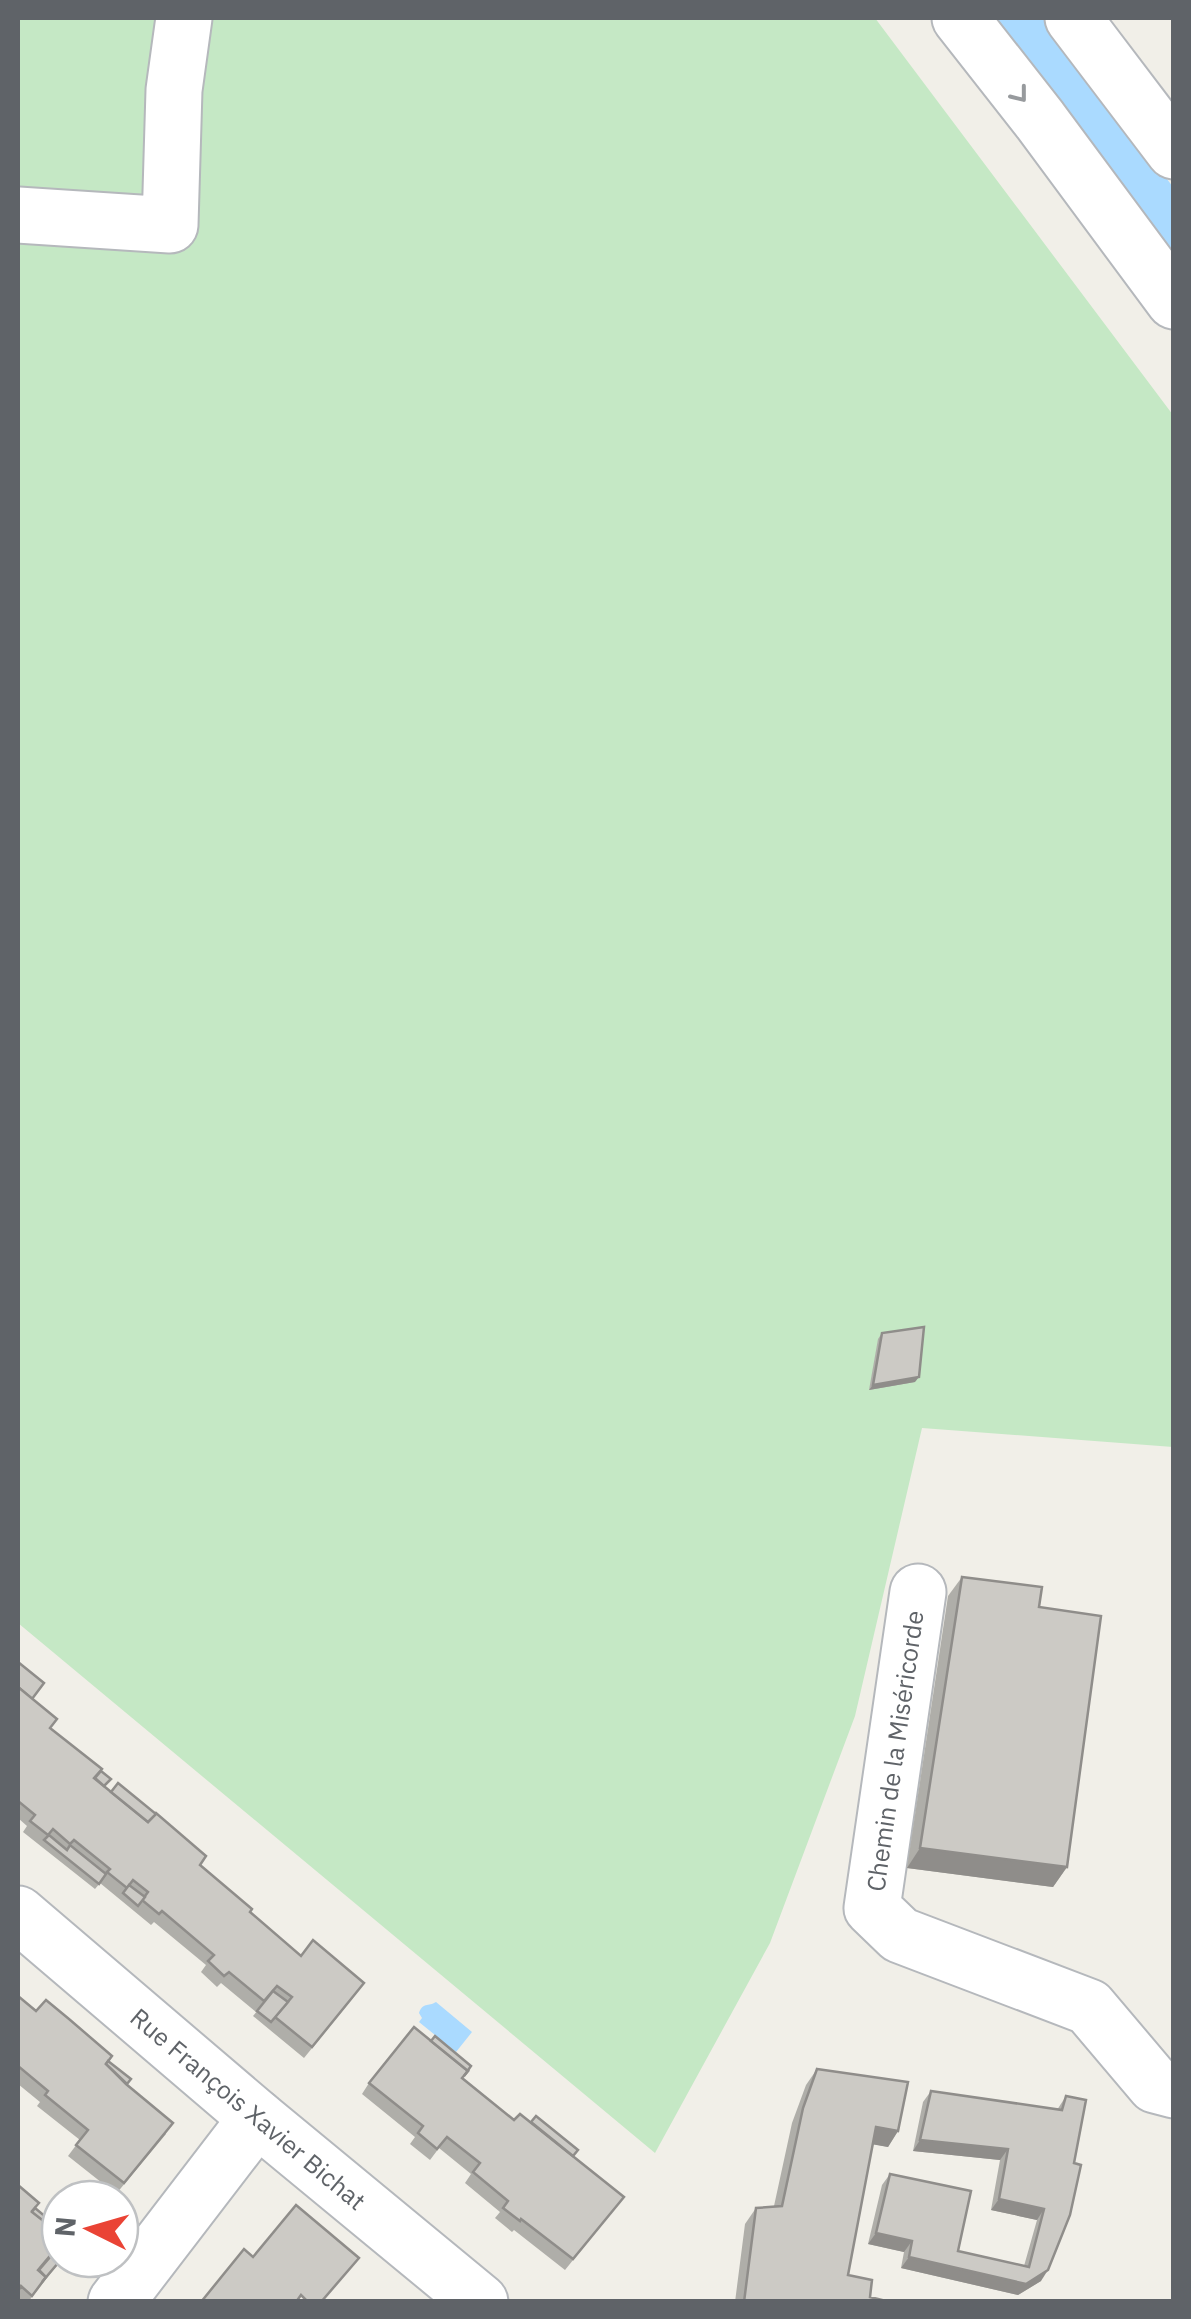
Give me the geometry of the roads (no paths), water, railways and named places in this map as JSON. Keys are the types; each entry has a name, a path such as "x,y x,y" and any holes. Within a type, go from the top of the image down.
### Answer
{"street":[{"path":"18,215 170,225 174,90 184,18"},
{"path":"960,18 1174,301"},
{"path":"1072,18 1174,151"},
{"name":"Chemin de la Miséricorde","path":"918,1592 872,1908 900,1935 1089,2007 1155,2084 1174,2090"},
{"name":"Rue François Xavier Bichat","path":"18,1914 480,2302"},
{"path":"116,2302 257,2118"}],"water":[{"path":"974,18 1046,18 1173,187 1173,284"},
{"path":"436,2002 472,2032 456,2052 419,2022 422,2007"}]}
